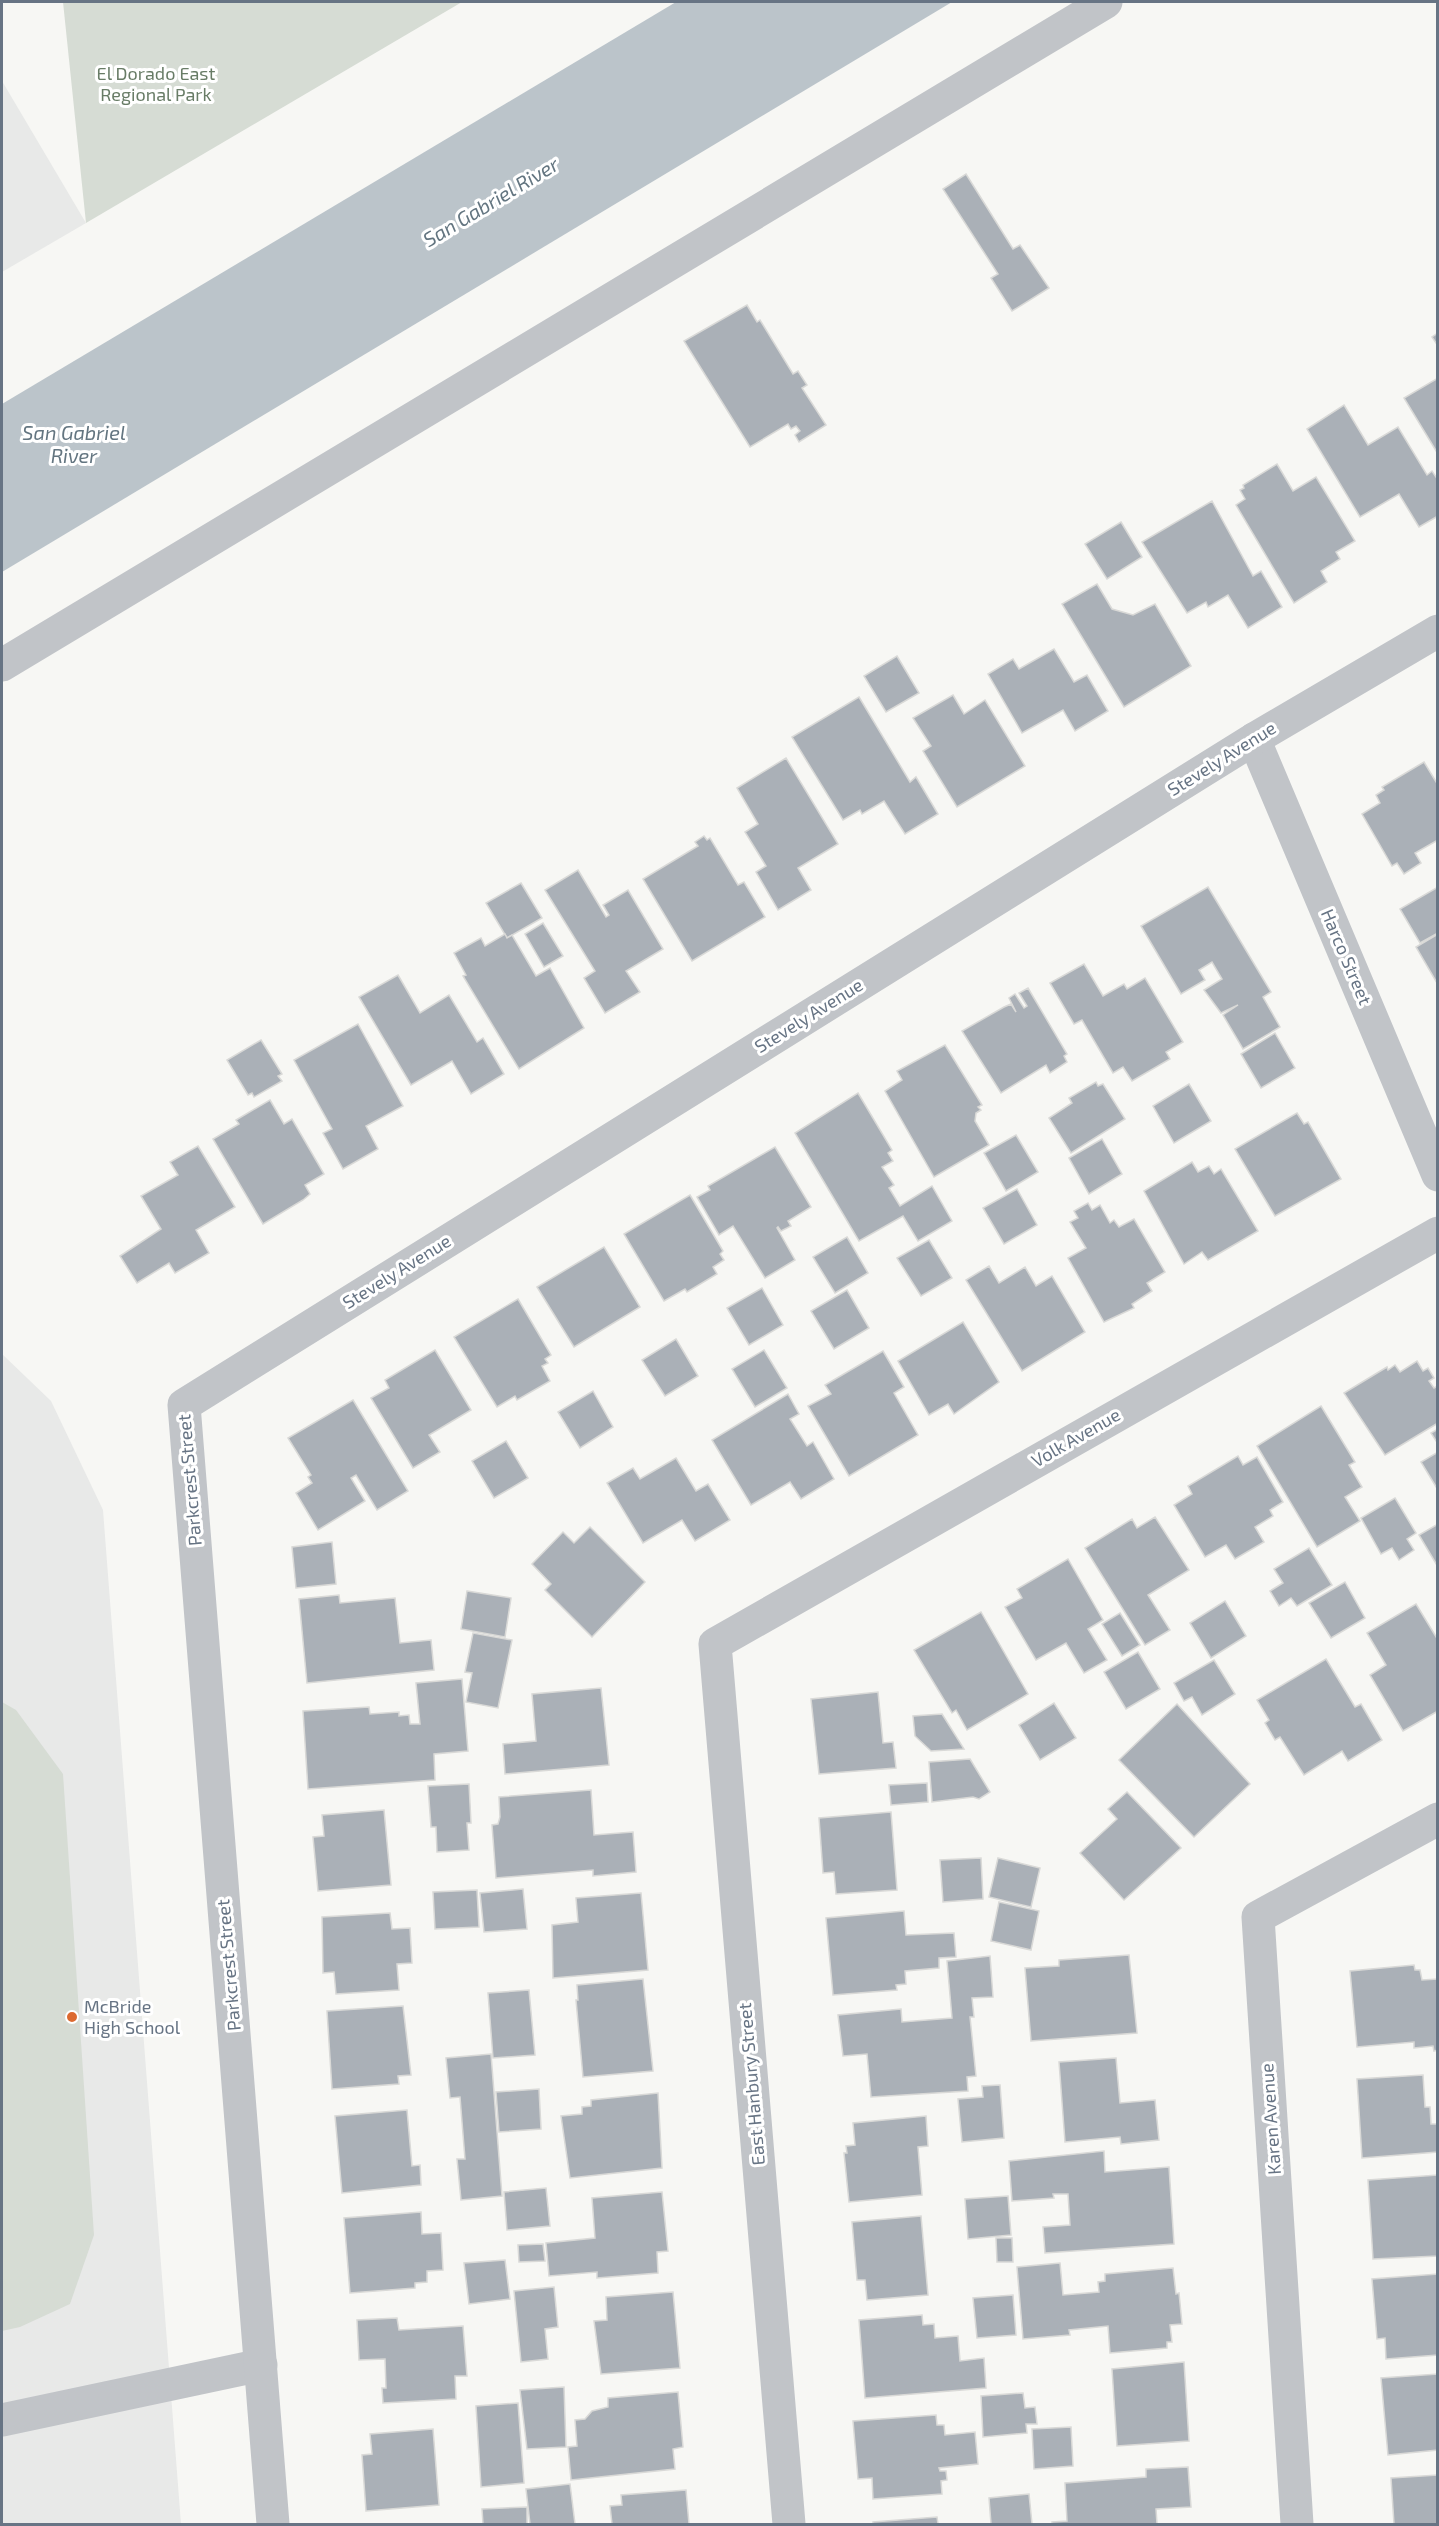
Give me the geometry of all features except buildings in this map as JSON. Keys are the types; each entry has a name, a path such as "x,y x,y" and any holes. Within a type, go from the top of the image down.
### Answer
{"street":[{"path":"2,665 1106,2"},
{"name":"Stevely Avenue","path":"184,1405 1254,739 1437,631"},
{"name":"Harco Street","path":"1254,739 1437,1174"},
{"name":"Volk Avenue","path":"715,1644 1437,1233"},
{"name":"Parkcrest Street","path":"184,1405 273,2524"},
{"name":"East Hanbury Street","path":"715,1644 789,2524"},
{"name":"Karen Avenue","path":"1297,2524 1258,1917 1437,1819"},
{"path":"2,2421 261,2365"}],"shaded area":[{"path":"2,81 86,223 2,272"},
{"name":"McBride High School","path":"2,1354 51,1401 103,1510 181,2524 2,2524"}],"green space":[{"name":"El Dorado East Regional Park","path":"63,2 462,2 86,223"},
{"path":"2,1702 16,1710 63,1774 94,2235 70,2304 20,2327 2,2331"}],"water":[{"name":"San Gabriel River","path":"676,2 952,2 2,572 2,404"}],"place":[{"name":"McBride High School","path":"72,2017"}]}
